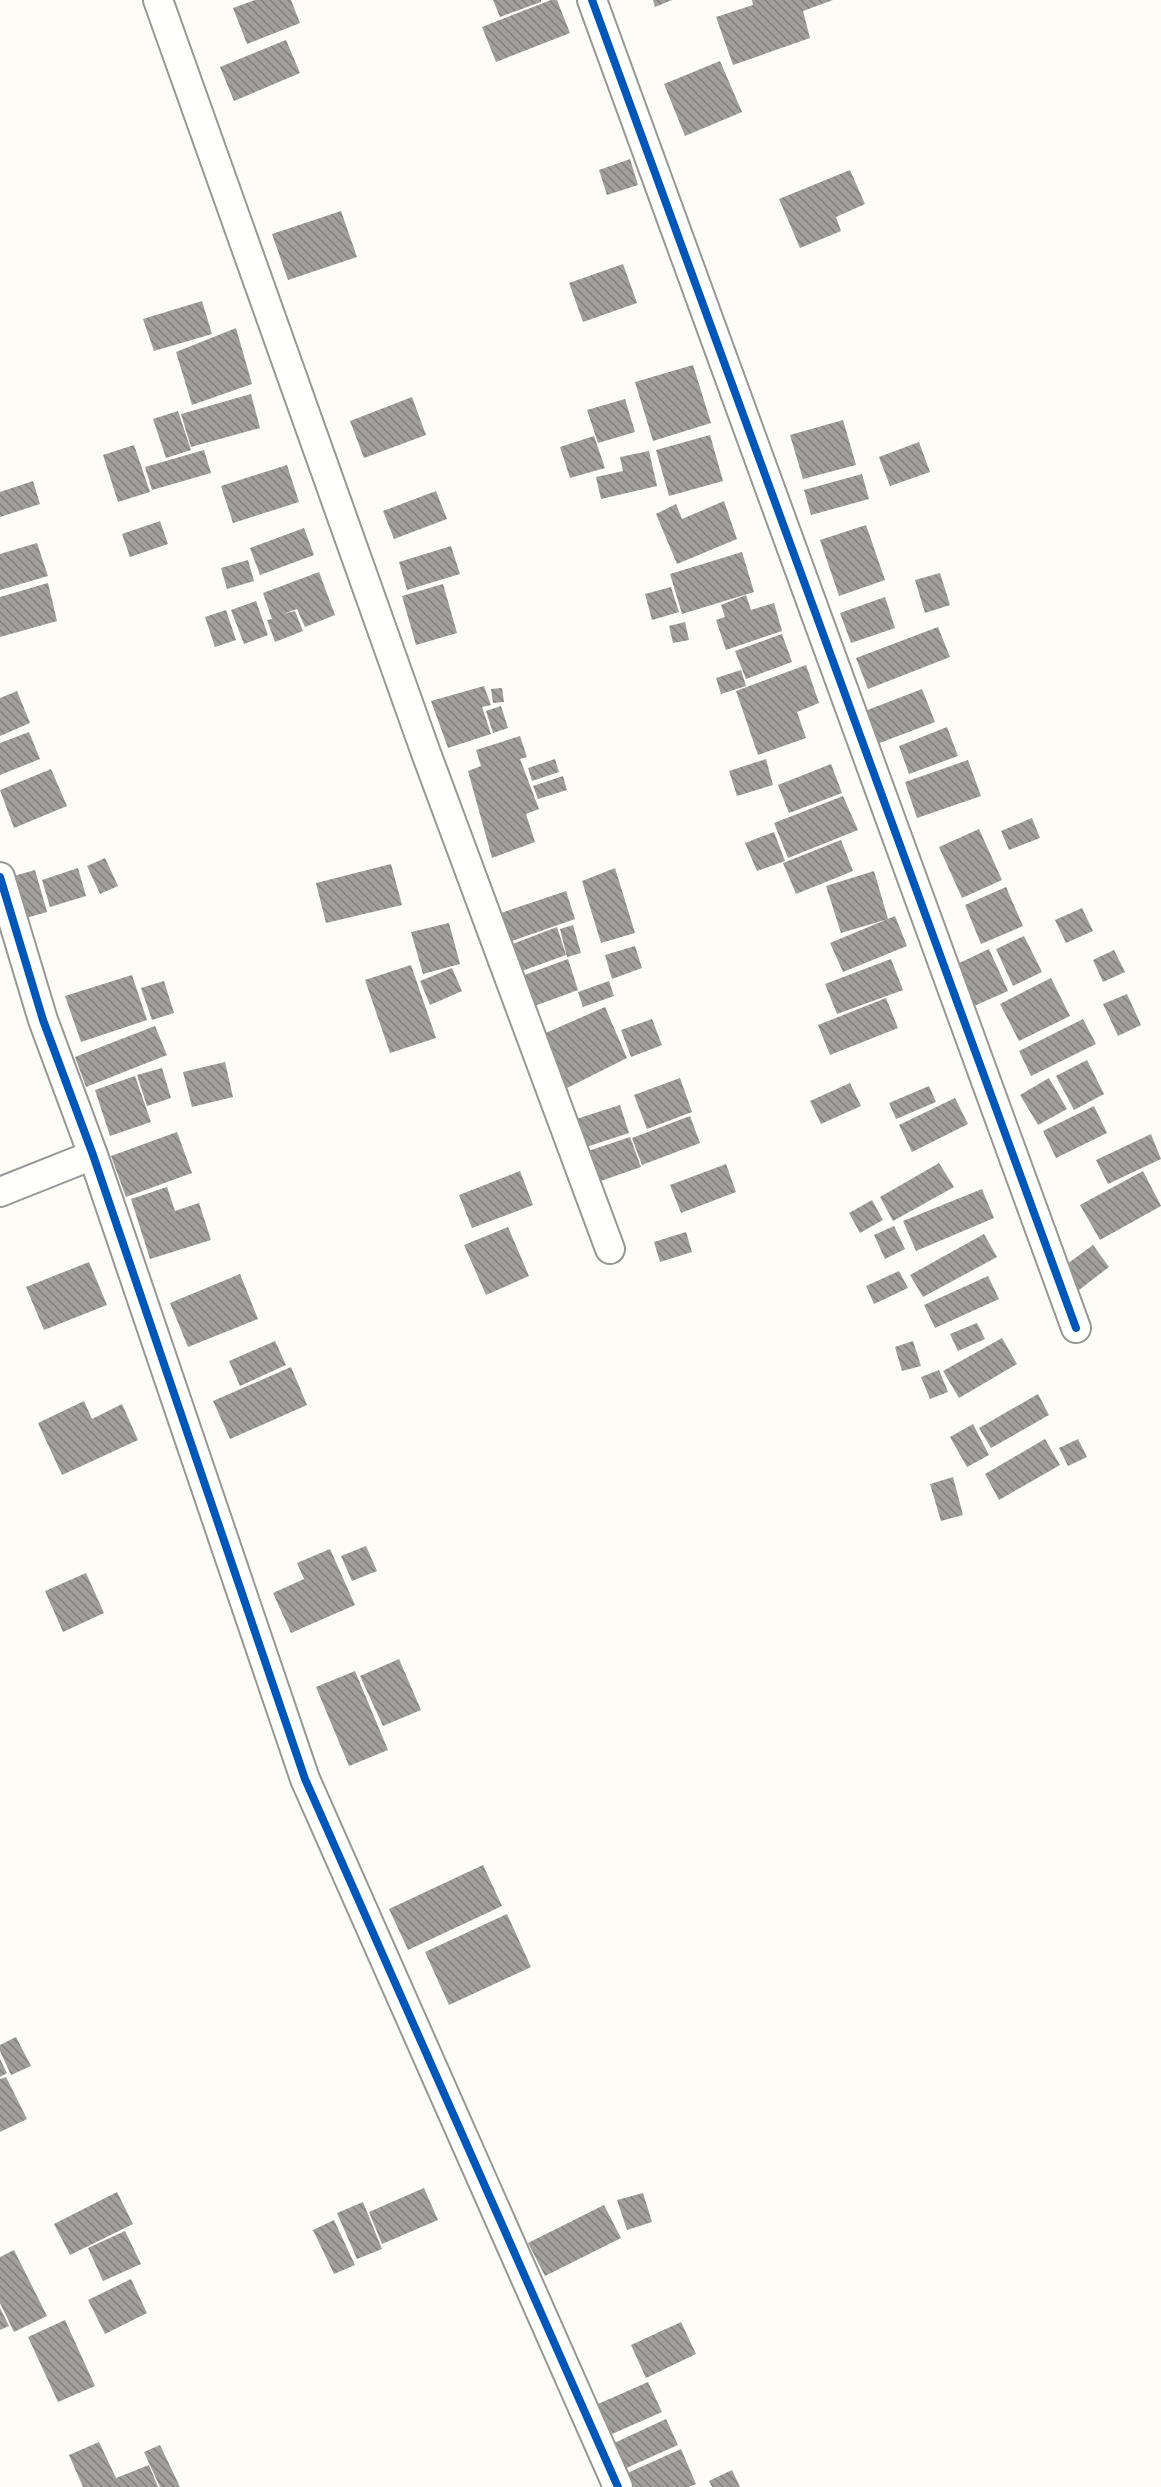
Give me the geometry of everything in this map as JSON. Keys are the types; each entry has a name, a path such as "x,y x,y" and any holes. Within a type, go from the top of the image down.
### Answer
{"street":[{"path":"158,0 426,753 610,1249"},
{"path":"592,0 1076,1328"},
{"path":"0,877 43,1020 93,1155 305,1779 618,2487"},
{"path":"0,1192 93,1155"}],"building":[{"path":"255,0 291,0 300,23 247,44 233,8"},
{"path":"493,0 541,0 541,2 500,17"},
{"path":"551,0 557,0 570,33 496,62 482,27"},
{"path":"653,0 672,0 655,7"},
{"path":"752,0 833,0 803,11 810,38 733,65 716,17 753,5"},
{"path":"286,40 300,73 234,101 220,67"},
{"path":"720,61 742,112 685,136 664,84"},
{"path":"630,159 638,185 607,195 599,170"},
{"path":"850,170 865,204 836,217 841,231 800,248 779,199"},
{"path":"341,211 357,257 288,280 272,234"},
{"path":"623,264 637,303 583,322 569,283"},
{"path":"202,301 212,334 154,351 143,319"},
{"path":"236,328 252,384 192,405 176,352"},
{"path":"693,365 711,423 653,441 635,382"},
{"path":"251,394 260,428 191,447 181,414"},
{"path":"412,397 426,435 364,458 350,421"},
{"path":"625,399 635,432 598,443 587,410"},
{"path":"178,411 191,450 166,458 153,419"},
{"path":"843,420 856,465 803,479 790,435"},
{"path":"710,435 723,481 669,496 656,450"},
{"path":"594,436 605,468 570,478 560,447"},
{"path":"919,442 930,472 890,486 879,457"},
{"path":"134,445 150,492 118,502 103,455"},
{"path":"204,450 211,473 152,490 145,467"},
{"path":"649,451 657,486 601,499 596,477 623,471 620,457"},
{"path":"287,465 299,502 233,523 221,486"},
{"path":"862,474 869,499 811,515 804,490"},
{"path":"33,481 40,504 0,517 0,492"},
{"path":"436,491 447,519 394,539 383,511"},
{"path":"724,501 737,539 677,564 656,514 676,504 682,519"},
{"path":"160,521 168,544 130,557 122,534"},
{"path":"866,525 885,580 839,596 820,540"},
{"path":"304,528 314,555 260,575 250,548"},
{"path":"37,543 48,576 0,590 0,554"},
{"path":"451,546 460,574 407,590 399,562"},
{"path":"742,552 754,592 682,614 670,574"},
{"path":"248,560 254,581 227,589 221,568"},
{"path":"319,572 335,615 305,627 297,609 283,614 295,611 303,631 275,642 267,620 272,619 263,593"},
{"path":"940,573 950,605 925,613 915,580"},
{"path":"48,583 57,621 0,637 0,597"},
{"path":"443,584 457,633 416,645 402,596"},
{"path":"671,587 679,612 652,620 645,594"},
{"path":"746,595 751,610 774,603 782,631 726,650 716,620 725,617 721,605"},
{"path":"885,597 895,628 851,643 840,613"},
{"path":"256,601 268,635 244,644 231,610"},
{"path":"226,610 236,640 215,647 205,617"},
{"path":"685,622 689,640 673,643 669,626"},
{"path":"938,627 950,657 868,689 856,658"},
{"path":"782,634 792,662 746,679 735,651"},
{"path":"806,665 819,703 797,712 806,738 758,755 736,691"},
{"path":"741,670 746,686 721,694 716,678"},
{"path":"484,686 491,705 482,707 491,734 448,748 431,701"},
{"path":"502,688 504,702 493,703 491,689"},
{"path":"922,689 935,722 877,744 865,711"},
{"path":"17,691 30,723 0,736 0,698"},
{"path":"501,706 508,728 493,733 486,711"},
{"path":"947,727 958,756 909,774 899,746"},
{"path":"29,732 40,759 0,775 0,743"},
{"path":"520,736 527,757 520,759 539,809 526,814 535,842 492,858 468,771 481,766 476,750"},
{"path":"555,759 559,772 532,781 528,768"},
{"path":"766,759 773,785 737,796 729,771"},
{"path":"968,760 981,796 917,818 905,782"},
{"path":"831,764 842,793 789,813 778,785"},
{"path":"51,769 67,806 14,828 0,790"},
{"path":"563,776 567,790 538,799 533,786"},
{"path":"843,796 858,830 788,858 774,823"},
{"path":"1032,818 1040,838 1009,850 1001,831"},
{"path":"979,829 1002,880 962,898 939,847"},
{"path":"774,832 785,861 757,871 745,843"},
{"path":"841,840 853,871 796,894 783,863"},
{"path":"105,858 118,886 100,894 87,866"},
{"path":"391,864 402,905 326,923 316,883"},
{"path":"78,868 86,896 50,907 42,880"},
{"path":"615,868 635,933 601,943 582,881"},
{"path":"35,870 47,912 19,920 7,878"},
{"path":"874,871 888,919 841,933 826,886"},
{"path":"1006,887 1023,926 981,944 965,905"},
{"path":"566,891 575,919 509,942 498,914"},
{"path":"1082,908 1093,931 1066,943 1055,920"},
{"path":"895,916 907,946 843,972 830,943"},
{"path":"449,923 460,964 423,974 411,932"},
{"path":"573,925 581,953 567,957 560,929"},
{"path":"557,927 566,955 519,972 510,945"},
{"path":"1024,936 1042,972 1013,986 996,949"},
{"path":"635,946 642,968 612,979 605,955"},
{"path":"989,949 1008,991 974,1006 955,965"},
{"path":"1114,950 1125,972 1103,982 1093,960"},
{"path":"568,959 578,990 529,1008 519,977"},
{"path":"891,959 903,990 837,1014 825,984"},
{"path":"411,965 436,1038 390,1053 365,980"},
{"path":"452,968 462,991 430,1005 420,981"},
{"path":"132,975 147,1020 81,1042 65,996"},
{"path":"1051,978 1070,1016 1019,1041 1000,1004"},
{"path":"164,981 174,1013 152,1020 141,988"},
{"path":"609,981 614,996 583,1007 578,992"},
{"path":"1127,994 1141,1025 1118,1036 1103,1004"},
{"path":"886,998 898,1028 830,1055 818,1025"},
{"path":"605,1007 627,1058 567,1088 541,1035"},
{"path":"652,1019 662,1045 631,1057 621,1030"},
{"path":"1083,1019 1096,1044 1031,1076 1019,1051"},
{"path":"155,1026 167,1055 86,1087 75,1057"},
{"path":"1087,1060 1104,1094 1074,1110 1056,1076"},
{"path":"225,1062 233,1097 192,1107 183,1072"},
{"path":"162,1068 171,1098 147,1106 137,1075"},
{"path":"135,1076 151,1122 110,1136 95,1090"},
{"path":"680,1078 692,1112 647,1129 634,1095"},
{"path":"1049,1078 1067,1109 1038,1125 1020,1095"},
{"path":"850,1083 861,1106 821,1124 810,1101"},
{"path":"929,1086 936,1102 896,1119 889,1103"},
{"path":"955,1098 968,1124 912,1152 899,1125"},
{"path":"620,1105 629,1133 580,1149 570,1121"},
{"path":"1094,1106 1107,1133 1056,1158 1043,1131"},
{"path":"690,1116 700,1143 642,1165 632,1138"},
{"path":"177,1132 192,1173 126,1197 111,1156"},
{"path":"1151,1134 1161,1159 1108,1184 1096,1160"},
{"path":"630,1137 641,1167 592,1184 582,1153"},
{"path":"939,1163 954,1187 893,1221 880,1197"},
{"path":"726,1164 736,1192 681,1213 670,1185"},
{"path":"520,1171 533,1205 472,1228 459,1195"},
{"path":"1143,1171 1161,1206 1100,1240 1080,1205"},
{"path":"167,1187 175,1211 199,1203 211,1240 150,1259 131,1199"},
{"path":"982,1189 994,1218 916,1251 903,1221"},
{"path":"872,1200 883,1220 860,1233 849,1213"},
{"path":"894,1226 905,1249 885,1259 874,1235"},
{"path":"508,1227 529,1276 486,1295 464,1245"},
{"path":"686,1232 692,1252 660,1262 654,1242"},
{"path":"984,1234 997,1257 923,1297 910,1275"},
{"path":"1093,1245 1109,1267 1079,1290 1063,1267"},
{"path":"89,1262 107,1305 44,1330 26,1287"},
{"path":"899,1271 908,1288 874,1304 866,1286"},
{"path":"240,1274 258,1319 188,1347 170,1303"},
{"path":"988,1276 999,1299 935,1328 924,1305"},
{"path":"977,1323 985,1339 958,1351 950,1334"},
{"path":"1002,1338 1017,1364 959,1398 943,1371"},
{"path":"275,1341 286,1365 240,1386 229,1361"},
{"path":"913,1341 921,1366 902,1371 895,1347"},
{"path":"291,1367 307,1405 230,1439 213,1401"},
{"path":"939,1370 948,1392 930,1399 921,1377"},
{"path":"1038,1394 1049,1415 991,1448 979,1428"},
{"path":"84,1401 92,1419 122,1404 138,1440 62,1475 38,1423"},
{"path":"973,1424 989,1455 967,1467 950,1437"},
{"path":"1045,1439 1060,1465 999,1500 985,1474"},
{"path":"1078,1439 1087,1457 1068,1466 1059,1448"},
{"path":"953,1477 963,1515 941,1521 930,1484"},
{"path":"366,1546 377,1571 352,1581 341,1556"},
{"path":"330,1549 355,1605 291,1633 273,1593 304,1579 297,1563"},
{"path":"86,1573 104,1613 63,1632 45,1591"},
{"path":"399,1659 421,1710 383,1726 360,1676"},
{"path":"355,1671 388,1750 349,1766 316,1687"},
{"path":"483,1865 502,1906 408,1950 389,1909"},
{"path":"507,1914 531,1967 449,2005 425,1952"},
{"path":"16,2037 31,2066 11,2075 0,2051 0,2045"},
{"path":"0,2059 7,2073 0,2077"},
{"path":"6,2077 27,2119 0,2132 0,2079"},
{"path":"424,2188 438,2220 382,2244 369,2212"},
{"path":"117,2192 133,2224 70,2255 54,2224"},
{"path":"643,2193 652,2222 627,2230 617,2200"},
{"path":"363,2202 382,2249 357,2259 337,2213"},
{"path":"604,2205 621,2238 545,2276 528,2243"},
{"path":"334,2220 355,2265 334,2274 313,2230"},
{"path":"125,2231 141,2264 103,2281 88,2248"},
{"path":"14,2250 47,2316 14,2332 0,2303 0,2257"},
{"path":"131,2279 147,2313 105,2334 88,2300"},
{"path":"0,2308 9,2326 0,2330"},
{"path":"65,2320 95,2386 58,2402 28,2337"},
{"path":"681,2322 696,2354 646,2378 631,2345"},
{"path":"648,2382 662,2412 612,2434 598,2404"},
{"path":"666,2419 678,2445 624,2469 612,2444"},
{"path":"99,2442 116,2478 149,2465 158,2487 83,2487 69,2455"},
{"path":"160,2445 180,2487 160,2487 144,2452"},
{"path":"681,2449 696,2484 689,2487 630,2487 625,2474"},
{"path":"732,2470 740,2487 712,2487 709,2481"}],"cycle path":[{"path":"592,0 1076,1328"},
{"path":"0,877 43,1020 93,1155 305,1779 618,2487"}]}
